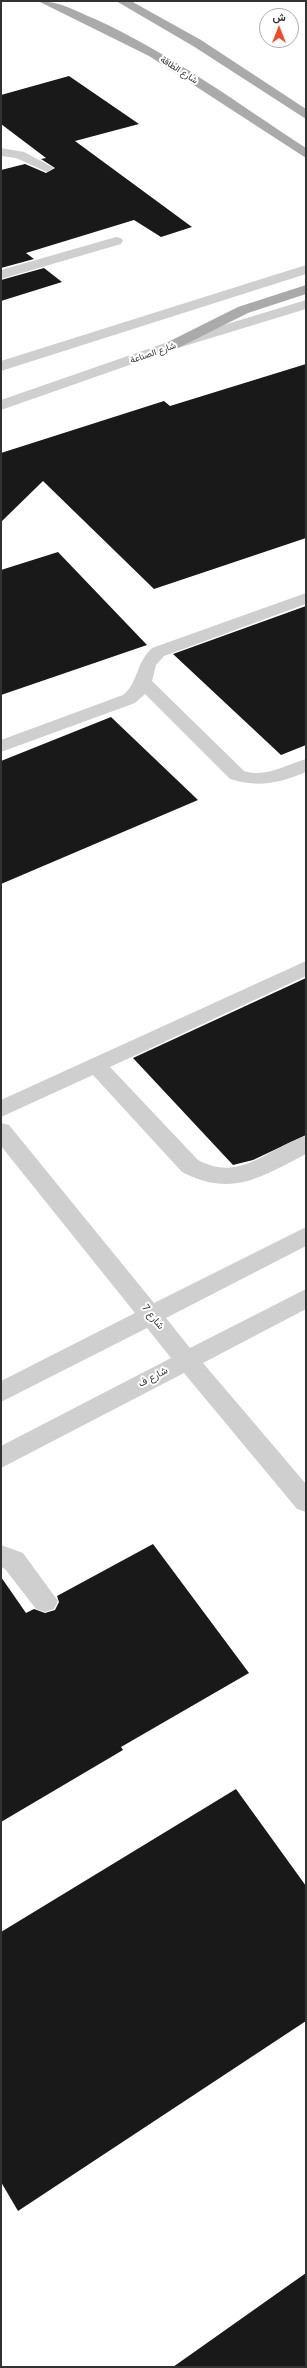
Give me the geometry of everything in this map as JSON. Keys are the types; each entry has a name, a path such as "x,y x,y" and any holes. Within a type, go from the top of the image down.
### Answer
{"main road":[{"name":"شارع الطاقة","path":"44,1 122,36 153,53 306,154"},
{"path":"122,1 197,43 306,115"},
{"path":"258,121 306,142"},
{"path":"173,345 243,310 306,289"}],"street":[{"path":"1,152 19,155 47,168"},
{"path":"1,275 116,241"},
{"path":"1,366 306,269"},
{"name":"شارع الصناعة","path":"1,405 173,345 306,304"},
{"path":"1,746 129,699 139,692 144,683 145,666 158,652 306,598"},
{"path":"144,683 237,775 247,779 262,780 279,777 306,766"},
{"path":"1,1108 306,968"},
{"path":"96,1065 190,1166 202,1174 220,1179 236,1177 306,1144"},
{"name":"شارع 7","path":"1,1131 186,1359 306,1502"},
{"path":"1,1392 306,1236"},
{"name":"شارع ف","path":"1,1458 186,1359 306,1298"},
{"path":"1,1556 14,1561 45,1601"}],"building":[{"path":"69,76 139,124 75,141 192,227 161,237 134,220 26,253 34,259 1,268 1,170 25,164 46,173 55,168 41,159 46,158 1,124 1,95"},
{"path":"44,268 62,282 1,301 1,280"},
{"path":"306,364 306,538 154,589 43,481 1,522 1,453 164,401 170,406"},
{"path":"58,552 147,645 1,695 1,570"},
{"path":"306,606 306,745 281,755 173,654"},
{"path":"111,717 198,800 1,884 1,761"},
{"path":"306,978 306,1135 253,1160 233,1165 133,1058"},
{"path":"153,1544 249,1673 121,1747 123,1750 1,1822 1,1577 26,1613 34,1609 45,1613 55,1610 59,1602 57,1596"},
{"path":"236,1789 306,1886 306,2021 18,2211 1,2182 1,1932"},
{"path":"306,2273 306,2367 173,2367"}]}
